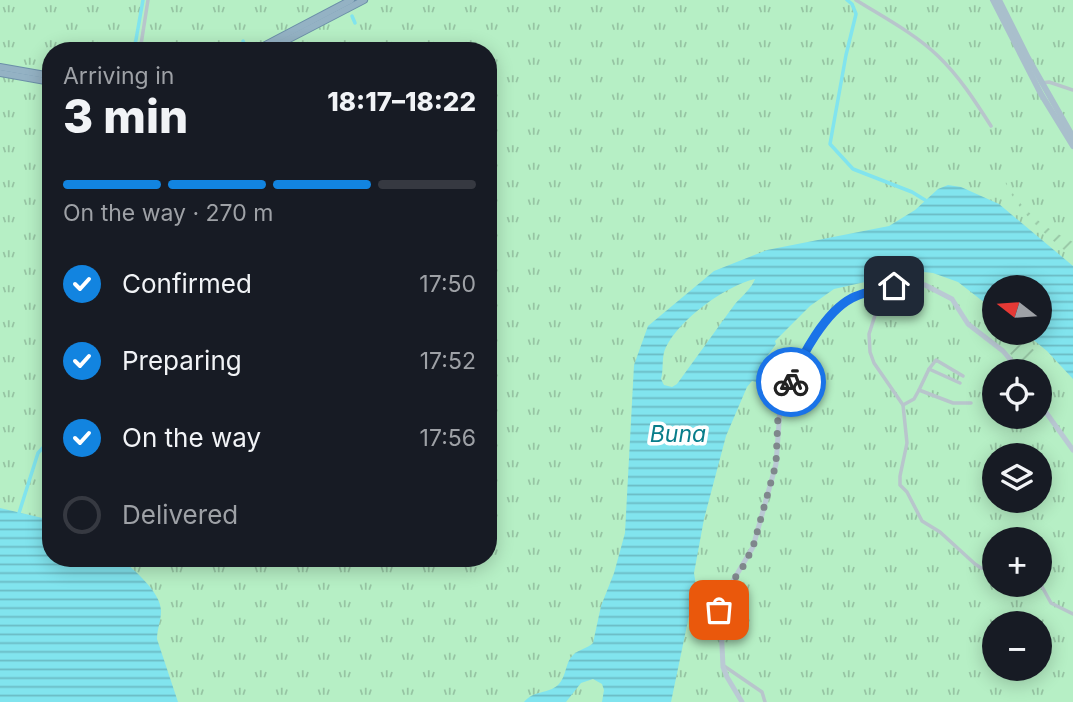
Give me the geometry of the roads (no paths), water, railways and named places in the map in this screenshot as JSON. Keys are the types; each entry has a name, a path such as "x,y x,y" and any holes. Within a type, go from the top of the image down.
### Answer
{"highway":[{"path":"271,42 351,0"},
{"path":"283,42 364,0"},
{"path":"0,67 42,74"},
{"path":"0,73 42,80"}],"main road":[{"path":"993,0 1041,94 1073,146"},
{"path":"999,0 1041,83 1073,137"},
{"path":"742,702 723,666 720,601 753,547 776,464 780,409 803,354 830,318 849,300 901,284 919,284 952,299 968,324 1010,359"},
{"path":"1052,421 1073,450"}],"street":[{"path":"141,42 148,0"},
{"path":"856,0 915,37 939,57 965,86 991,126"},
{"path":"1041,83 1049,82 1073,90"},
{"path":"919,284 899,287 878,306 869,334 870,352 874,363 902,405 907,443 900,485 907,492 922,521 940,532 982,568"},
{"path":"902,405 915,400 936,360 963,376"},
{"path":"929,369 960,383"},
{"path":"919,390 953,403 971,404"},
{"path":"1048,597 1051,603 1073,614"},
{"path":"723,666 762,692 765,702"}],"water":[{"name":"Buna","path":"948,185 961,187 999,204 1073,266 1073,379 1040,345 1052,345 1052,275 982,275 982,301 958,282 933,273 914,271 834,289 810,306 775,341 776,344 766,358 763,375 778,372 786,374 774,399 764,392 759,383 752,381 726,436 704,519 694,573 698,598 690,611 671,702 602,702 602,684 593,679 581,683 566,702 524,702 558,685 570,658 593,643 601,606 625,533 634,365 648,326 714,271 767,250 889,226 915,210 938,189","holes":["755,279 677,384 672,387 664,385 661,379 664,351 673,336 704,305 730,289"]},
{"path":"0,508 42,518 42,567 130,567 146,582 160,604 157,639 178,702 0,702"}],"waterway":[{"path":"136,42 143,0"},
{"path":"847,0 856,14 830,144 853,169 912,192 925,200"},
{"path":"352,16 355,23"},
{"path":"19,513 38,453 42,449"}]}
